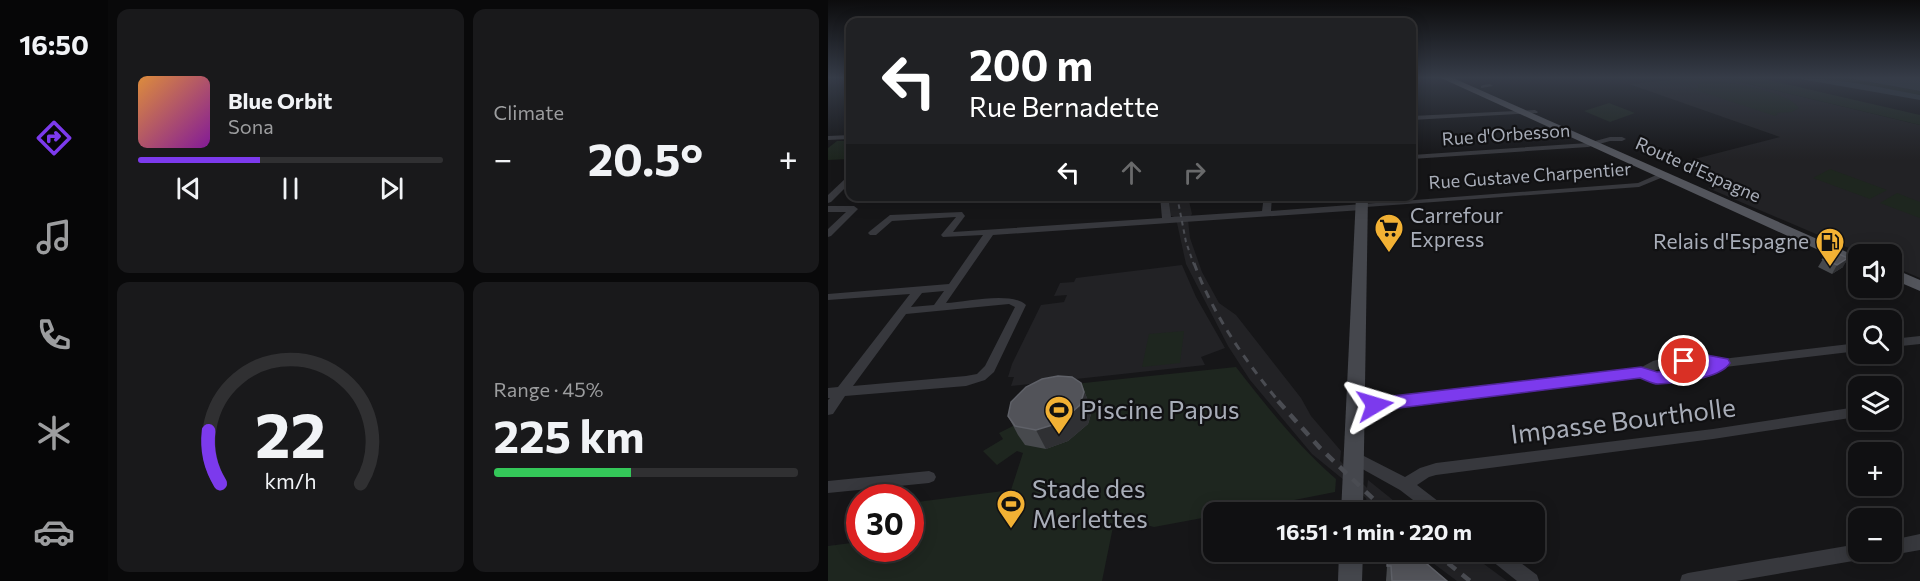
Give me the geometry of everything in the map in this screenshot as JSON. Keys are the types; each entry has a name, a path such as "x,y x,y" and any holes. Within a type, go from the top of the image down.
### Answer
{"main road":[{"name":"Route d'Espagne","path":"1507,105 1604,140 1664,176 1848,259"},
{"name":"Route d'Espagne","path":"1518,105 1604,140 1848,253"},
{"path":"1352,502 1362,203"},
{"path":"1902,278 1920,286"},
{"path":"1902,282 1920,290"},
{"path":"1350,581 1351,562"}],"street":[{"name":"Route d'Espagne","path":"1522,112 1535,112"},
{"path":"1416,118 1522,112"},
{"path":"828,138 846,137"},
{"name":"Route d'Espagne","path":"1604,140 1622,139"},
{"name":"Rue d'Orbesson","path":"1416,156 1604,140"},
{"name":"Rue Gustave Charpentier","path":"1416,199 1639,185 1664,176"},
{"path":"828,200 846,183"},
{"path":"1165,201 1167,220"},
{"path":"1266,213 1268,201"},
{"name":"Rue Gustave Charpentier","path":"873,233 890,218 953,213 961,216 946,235 1266,213 1393,201"},
{"path":"828,209 854,209 828,234"},
{"path":"938,307 990,232"},
{"path":"828,297 951,287"},
{"path":"828,410 835,393 919,289"},
{"path":"835,393 966,381 981,377 990,369 1021,305 1018,302 902,311"},
{"path":"1902,342 1920,340"},
{"path":"1356,406 1641,373 1656,378 1711,370 1722,363 1848,348"},
{"name":"Impasse Bourtholle","path":"1405,485 1425,472 1436,469 1713,434 1848,413"},
{"path":"1353,457 1405,485 1427,502"},
{"path":"828,487 928,477"},
{"path":"1902,545 1920,542"},
{"path":"1688,581 1848,554"},
{"path":"1506,562 1531,581"}],"shaded area":[{"path":"1602,105 1614,105 1635,113 1610,122 1584,111"},
{"path":"1689,105 1837,105 1920,125 1920,278 1902,270 1902,244 1848,244 1848,248 1708,188 1717,184 1679,163 1780,137"},
{"path":"1742,105 1796,105 1799,108 1792,112 1775,113 1778,114 1775,116"},
{"path":"1837,105 1877,105 1920,115 1920,125"},
{"path":"837,141 846,141 846,159 828,160 828,148"},
{"path":"1830,169 1887,190 1870,199 1813,178"},
{"path":"1897,193 1920,202 1920,218 1880,203"},
{"path":"1168,201 1189,201 1192,214 1188,220 1190,238 1202,272 1219,303 1236,315 1301,398 1311,416 1341,451 1340,461 1367,488 1368,480 1395,502 1367,502 1366,498 1312,454 1250,380 1228,346 1186,264 1174,217 1169,215"},
{"path":"1182,265 1196,297 1225,348 1201,357 1205,365 1011,386 1014,377 1008,377 1012,364 1041,305 1064,302 1067,295 1054,296 1060,283 1074,282 1076,278"},
{"path":"1184,331 1180,363 1142,367 1149,334"},
{"path":"1236,367 1296,440 1336,479 1335,492 1284,502 1203,502 1203,518 1154,527 1115,517 1102,581 828,581 828,546 846,544 846,562 924,562 924,501 1011,490 1023,453 1017,451 997,465 983,451 1003,439 999,433 1013,426 1015,421 1074,384"},
{"path":"1481,562 1507,581 1457,581 1433,563"}],"building":[{"path":"1834,252 1848,258 1837,265 1823,259"},
{"path":"1058,376 1072,377 1081,383 1084,392 1080,405 1059,423 1036,430 1015,426 1008,416 1011,402 1026,387 1042,379"},
{"path":"1387,562 1425,562 1447,581 1392,581 1391,566 1387,566"}],"railway":[{"path":"1178,201 1186,242 1194,265"},
{"path":"1194,263 1210,301 1230,336 1279,402"},
{"path":"1278,401 1320,448 1376,502"},
{"path":"1446,562 1470,581"}],"place":[{"name":"Carrefour Express","path":"1389,254"},
{"name":"Relais d'Espagne","path":"1830,268"},
{"name":"Piscine Papus","path":"1059,436"},
{"name":"Stade des Merlettes","path":"1011,530"}],"route":[{"path":"1375,405 1641,373 1656,378 1711,370 1722,363 1701,359 1684,361"}]}
